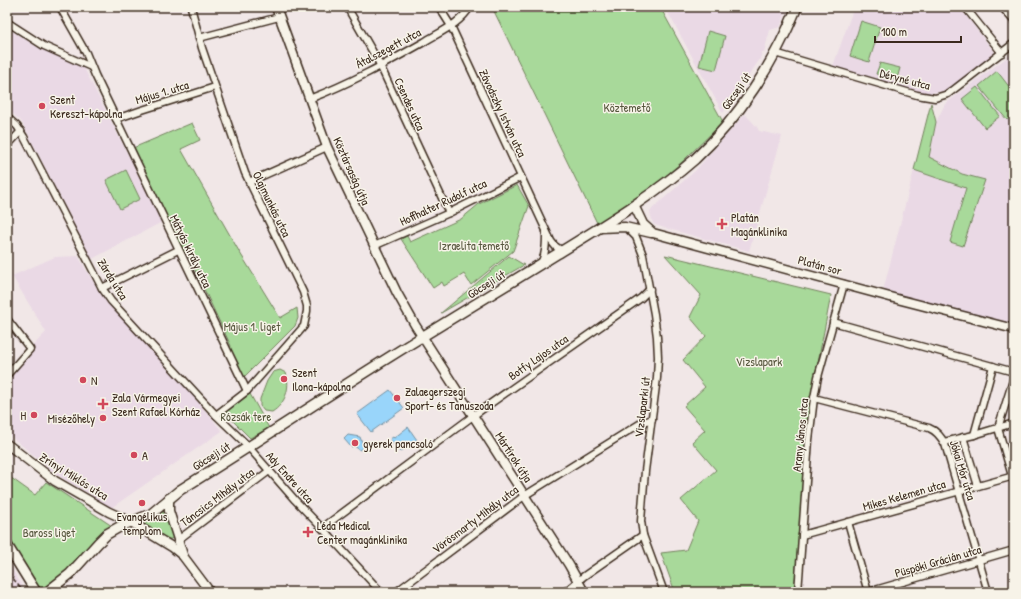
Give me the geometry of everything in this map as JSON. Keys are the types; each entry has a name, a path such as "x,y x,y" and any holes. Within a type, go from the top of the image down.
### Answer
{"main road":[{"name":"Göcseji út","path":"48,592 66,577 107,534 151,514 169,498 422,337 634,206 684,168 718,135 741,107 775,53 797,7"},
{"path":"7,545 36,592"}],"street":[{"name":"Mátyás király utca","path":"60,7 88,59 178,250 247,391"},
{"name":"Olajmunkás utca","path":"192,7 216,88 249,182 303,292 307,311 304,326 247,391"},
{"name":"Köztársaság útja","path":"276,7 328,147 397,293 422,337"},
{"name":"Csendes utca","path":"347,7 380,66 449,213"},
{"name":"Závodszky István utca","path":"439,7 451,26 546,229 555,246 562,251"},
{"name":"Átalszegett utca","path":"309,99 380,66 451,26 462,18 470,7"},
{"path":"965,7 1002,53"},
{"path":"1002,7 1014,21"},
{"path":"200,38 279,17"},
{"path":"7,22 44,46 91,66"},
{"name":"Déryné utca","path":"775,53 917,95 935,98 942,97 955,90 1014,43"},
{"name":"Május 1. utca","path":"116,119 216,88"},
{"name":"Zárda utca","path":"7,117 21,131 102,288 111,301 248,448"},
{"path":"7,146 21,131"},
{"path":"249,182 328,147"},
{"name":"Hoffhalter Rudolf utca","path":"374,246 449,213 521,177"},
{"path":"634,206 643,224 653,233"},
{"name":"Platán sor","path":"599,228 625,227 653,233 1014,329"},
{"name":"Vizslaparki út","path":"625,227 638,241 643,255 654,314 658,358 641,520 644,535 664,592"},
{"name":"Závodszky István utca","path":"540,264 545,256 546,229"},
{"path":"102,288 178,250"},
{"name":"Arany János utca","path":"798,592 809,440 814,398 818,377 844,284"},
{"name":"Botfy Lajos utca","path":"322,528 473,417 641,298 650,289"},
{"path":"7,319 30,349 7,375"},
{"path":"833,322 1014,372"},
{"name":"Mártírok útja","path":"422,337 584,592"},
{"path":"974,435 993,366"},
{"path":"998,428 1014,377"},
{"path":"216,415 247,391"},
{"name":"Jókai Mór utca","path":"814,398 935,430 944,442 988,592"},
{"name":"Vörösmarty Mihály utca","path":"396,592 524,496 641,423 652,419"},
{"path":"944,442 1014,423"},
{"name":"Mikes Kelemen utca","path":"802,535 1013,476 998,428"},
{"path":"963,438 978,486"},
{"name":"Zrínyi Miklós utca","path":"7,444 55,481 109,512 131,522 164,542 183,556"},
{"name":"Ady Endre utca","path":"248,448 297,503 381,592"},
{"name":"Táncsics Mihály utca","path":"178,540 269,471"},
{"path":"169,498 169,511 183,556 210,592"},
{"path":"848,522 868,592"},
{"path":"564,592 644,535"},
{"name":"Püspöki Grácián utca","path":"868,592 1014,550"}],"shaded area":[{"path":"665,7 788,7 780,27 770,30 764,52 762,52 760,59 723,113"},
{"path":"854,7 959,7 995,53 945,91 921,94 832,69"},
{"path":"7,28 37,47 83,66 162,222 92,259 21,121 7,109"},
{"path":"1014,52 1014,324 958,312 883,291 914,170 966,188 950,242 963,246 984,180 962,174 929,157 936,122 945,104"},
{"path":"745,114 759,131 782,136 749,251 653,224 650,212 653,208 695,171"},
{"name":"Zala Vármegyei Szent Rafael Kórház","path":"78,256 98,290 177,377 222,431 111,508 56,474 7,433 7,378 30,349 46,332 12,276 55,257"},
{"path":"7,561 26,592 7,592"}],"green space":[{"name":"Köztemető","path":"492,7 660,7 722,120 721,124 682,162 648,191 598,225"},
{"path":"861,21 880,27 869,62 850,56"},
{"path":"708,31 725,36 716,70 699,66"},
{"path":"880,63 900,68 897,79 876,74"},
{"path":"997,71 1014,93 1014,114 1007,120 979,86"},
{"path":"977,87 1000,116 985,128 962,99"},
{"path":"931,103 936,122 929,157 962,174 985,180 963,246 950,242 966,188 914,170"},
{"name":"Május 1. liget","path":"192,123 200,140 181,149 240,253 280,318 297,308 298,318 295,326 242,379 229,351 231,346 186,251 183,258 133,148"},
{"path":"126,170 140,199 120,209 106,180"},
{"name":"Izraelita temető","path":"517,185 529,206 513,251 471,285 464,274 444,286 442,282 433,288 401,239 407,236 410,242 461,219 479,204"},
{"name":"Vizslapark","path":"665,255 831,295 810,403 794,592 675,592 661,553 686,550 698,521 681,500 716,470 692,442 705,430 684,406 705,387 683,360 706,336 690,317 701,295"},
{"path":"509,256 524,265 441,313"},
{"path":"280,370 286,373 288,384 286,395 277,409 272,412 264,411 260,406 260,399 267,381 273,372"},
{"name":"Rózsák tere","path":"250,394 269,428 250,438 225,413"},
{"name":"Baross liget","path":"7,475 35,495 46,482 112,526 82,554 64,575 46,587 41,588 36,585 7,537"},
{"path":"166,510 174,537 171,539 168,539 143,526 144,523"}],"water":[{"path":"390,390 404,408 371,432 357,414"},
{"path":"408,427 417,440 400,452 390,439 393,437 394,438"},
{"name":"gyerek pancsoló","path":"348,435 360,437 365,447 360,450 354,446 351,447 344,439"}],"railway":[{"path":"7,570 23,592"}],"place":[{"name":"Szent Kereszt-kápolna","path":"42,106"},
{"name":"Platán Magánklinika","path":"722,224"},
{"name":"Szent Ilona-kápolna","path":"284,379"},
{"name":"N","path":"83,380"},
{"name":"Zalaegerszegi Sport- és Tanuszoda","path":"397,398"},
{"name":"Zala Vármegyei Szent Rafael Kórház","path":"103,404"},
{"name":"H","path":"34,415"},
{"name":"Misézőhely","path":"103,418"},
{"name":"gyerek pancsoló","path":"355,443"},
{"name":"A","path":"134,455"},
{"name":"Evangélikus templom","path":"142,503"},
{"name":"Léda Medical Center magánklinika","path":"308,532"}]}
